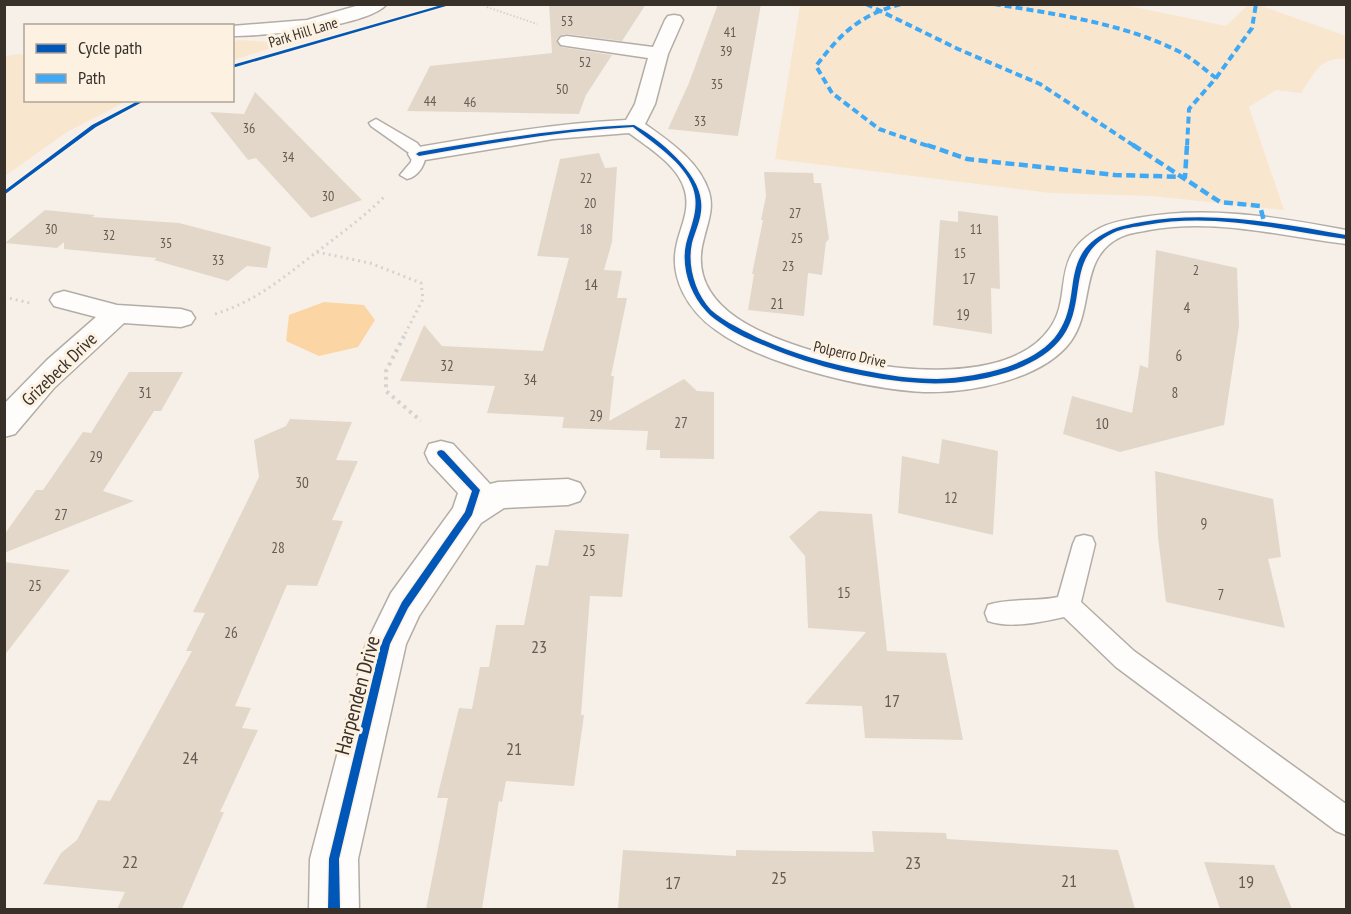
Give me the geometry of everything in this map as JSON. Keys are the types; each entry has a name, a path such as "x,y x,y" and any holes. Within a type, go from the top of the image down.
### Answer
{"street":[{"path":"234,31 290,28 358,13 379,4"},
{"path":"413,164 527,134 596,127 634,126 645,104 659,54 674,20"},
{"path":"567,41 659,54"},
{"name":"Polperro Drive","path":"634,126 682,166 698,191 698,215 686,251 686,269 696,291 710,312 746,335 790,354 884,377 925,381 961,379 1001,371 1035,358 1060,338 1071,319 1078,265 1091,246 1110,232 1145,223 1184,219 1288,227 1347,237"},
{"name":"Grizebeck Drive","path":"64,300 117,314 181,318"},
{"name":"Grizebeck Drive","path":"4,426 56,368 117,314"},
{"name":"Harpenden Drive","path":"334,909 334,859 386,644 405,605 469,513 476,490 441,453"},
{"name":"Harpenden Drive","path":"469,513 498,495 568,492"}],"lane":[{"path":"376,123 412,146 413,164"},
{"path":"1068,604 1084,544"},
{"path":"997,614 1039,612 1068,604"},
{"path":"1068,604 1125,659 1347,821"}],"path":[{"path":"485,4 516,18 574,35 567,41"},
{"path":"181,318 209,315 239,308 261,297 355,224 413,164"},
{"path":"317,252 338,255 388,269 421,283 423,299 386,371 386,392 426,424 441,453"}],"shaded area":[{"path":"1120,4 1226,26 1248,5 1259,5 1346,36 1346,59 1337,59 1324,64 1314,73 1301,93 1276,90 1249,107 1284,210 1152,196 1051,193 775,159 800,5"},
{"path":"239,40 288,43 234,60 234,42"},
{"path":"24,55 24,102 125,102 67,132 5,176 5,56"},
{"path":"324,302 364,305 375,320 358,347 319,356 286,341 289,315"}],"building":[{"path":"549,4 646,4 622,41 567,34 561,35 556,40 561,47 612,55 586,95 579,114 407,111 430,66 552,53"},
{"path":"718,4 761,4 738,136 668,129 689,83"},
{"path":"255,92 362,200 311,218 256,158 248,160 210,112 244,114"},
{"path":"599,153 605,168 617,167 612,242 604,270 622,271 617,298 627,298 611,376 614,376 609,421 684,379 697,391 714,392 714,459 660,458 660,450 646,450 648,431 562,428 564,417 487,413 495,386 400,381 424,325 442,346 543,351 569,258 537,256 560,159"},
{"path":"764,172 813,173 814,183 821,183 829,239 826,242 822,275 808,273 804,316 748,310 766,196"},
{"path":"45,210 95,215 92,217 179,223 271,247 267,268 247,266 228,281 154,260 157,258 64,249 64,242 57,248 5,243"},
{"path":"958,211 998,216 1000,289 991,288 992,334 933,325 940,220 958,222"},
{"path":"1156,250 1237,268 1239,326 1224,425 1120,452 1063,434 1072,396 1132,413 1140,365 1148,368"},
{"path":"129,372 183,372 161,411 154,411 103,491 134,501 4,553 4,535 36,490 43,490 83,432 91,433"},
{"path":"290,419 352,422 336,460 358,461 332,520 343,521 317,586 287,585 235,706 251,708 242,728 258,730 220,812 224,812 182,909 117,909 125,892 43,884 61,853 77,840 98,800 110,801 192,651 186,651 205,613 193,612 259,477 254,440 286,426"},
{"path":"942,439 998,451 993,535 898,513 902,456 939,464"},
{"path":"1155,471 1273,499 1281,557 1268,559 1285,628 1166,602 1158,537"},
{"path":"819,511 872,514 887,651 946,653 963,740 865,738 862,706 805,704 866,632 808,628 805,556 789,537"},
{"path":"555,530 629,534 622,597 590,596 581,715 584,715 574,786 506,781 502,802 499,801 482,909 426,909 448,798 437,798 459,708 472,709 480,667 489,667 496,625 524,625 536,565 548,566"},
{"path":"4,562 70,570 4,656"},
{"path":"872,831 946,833 947,839 1118,850 1135,909 618,909 623,850 736,856 736,850 874,852"},
{"path":"1204,862 1274,865 1292,909 1220,909"}],"marked path":[{"path":"866,4 958,49 1040,84 1220,202 1260,206 1265,225"},
{"path":"901,4 873,13 852,26 834,43 816,66 832,93 879,129 967,159 1115,175 1185,177 1189,109 1216,78 1178,51 1134,34 1064,16 994,4"},
{"path":"1216,78 1252,28 1256,4"}],"cycle path":[{"name":"Park Hill Lane","path":"234,66 451,4"},
{"path":"4,194 94,126 140,102"},
{"path":"419,154 553,132 634,126 679,163 687,172 697,191 698,213 689,245 688,270 696,291 710,312 754,339 782,350 842,368 899,379 939,381 977,377 1016,366 1049,348 1068,323 1078,268 1084,255 1094,243 1115,230 1158,221 1212,219 1267,224 1346,237"},
{"path":"334,910 334,859 386,644 405,605 469,513 476,490 441,453"}]}
